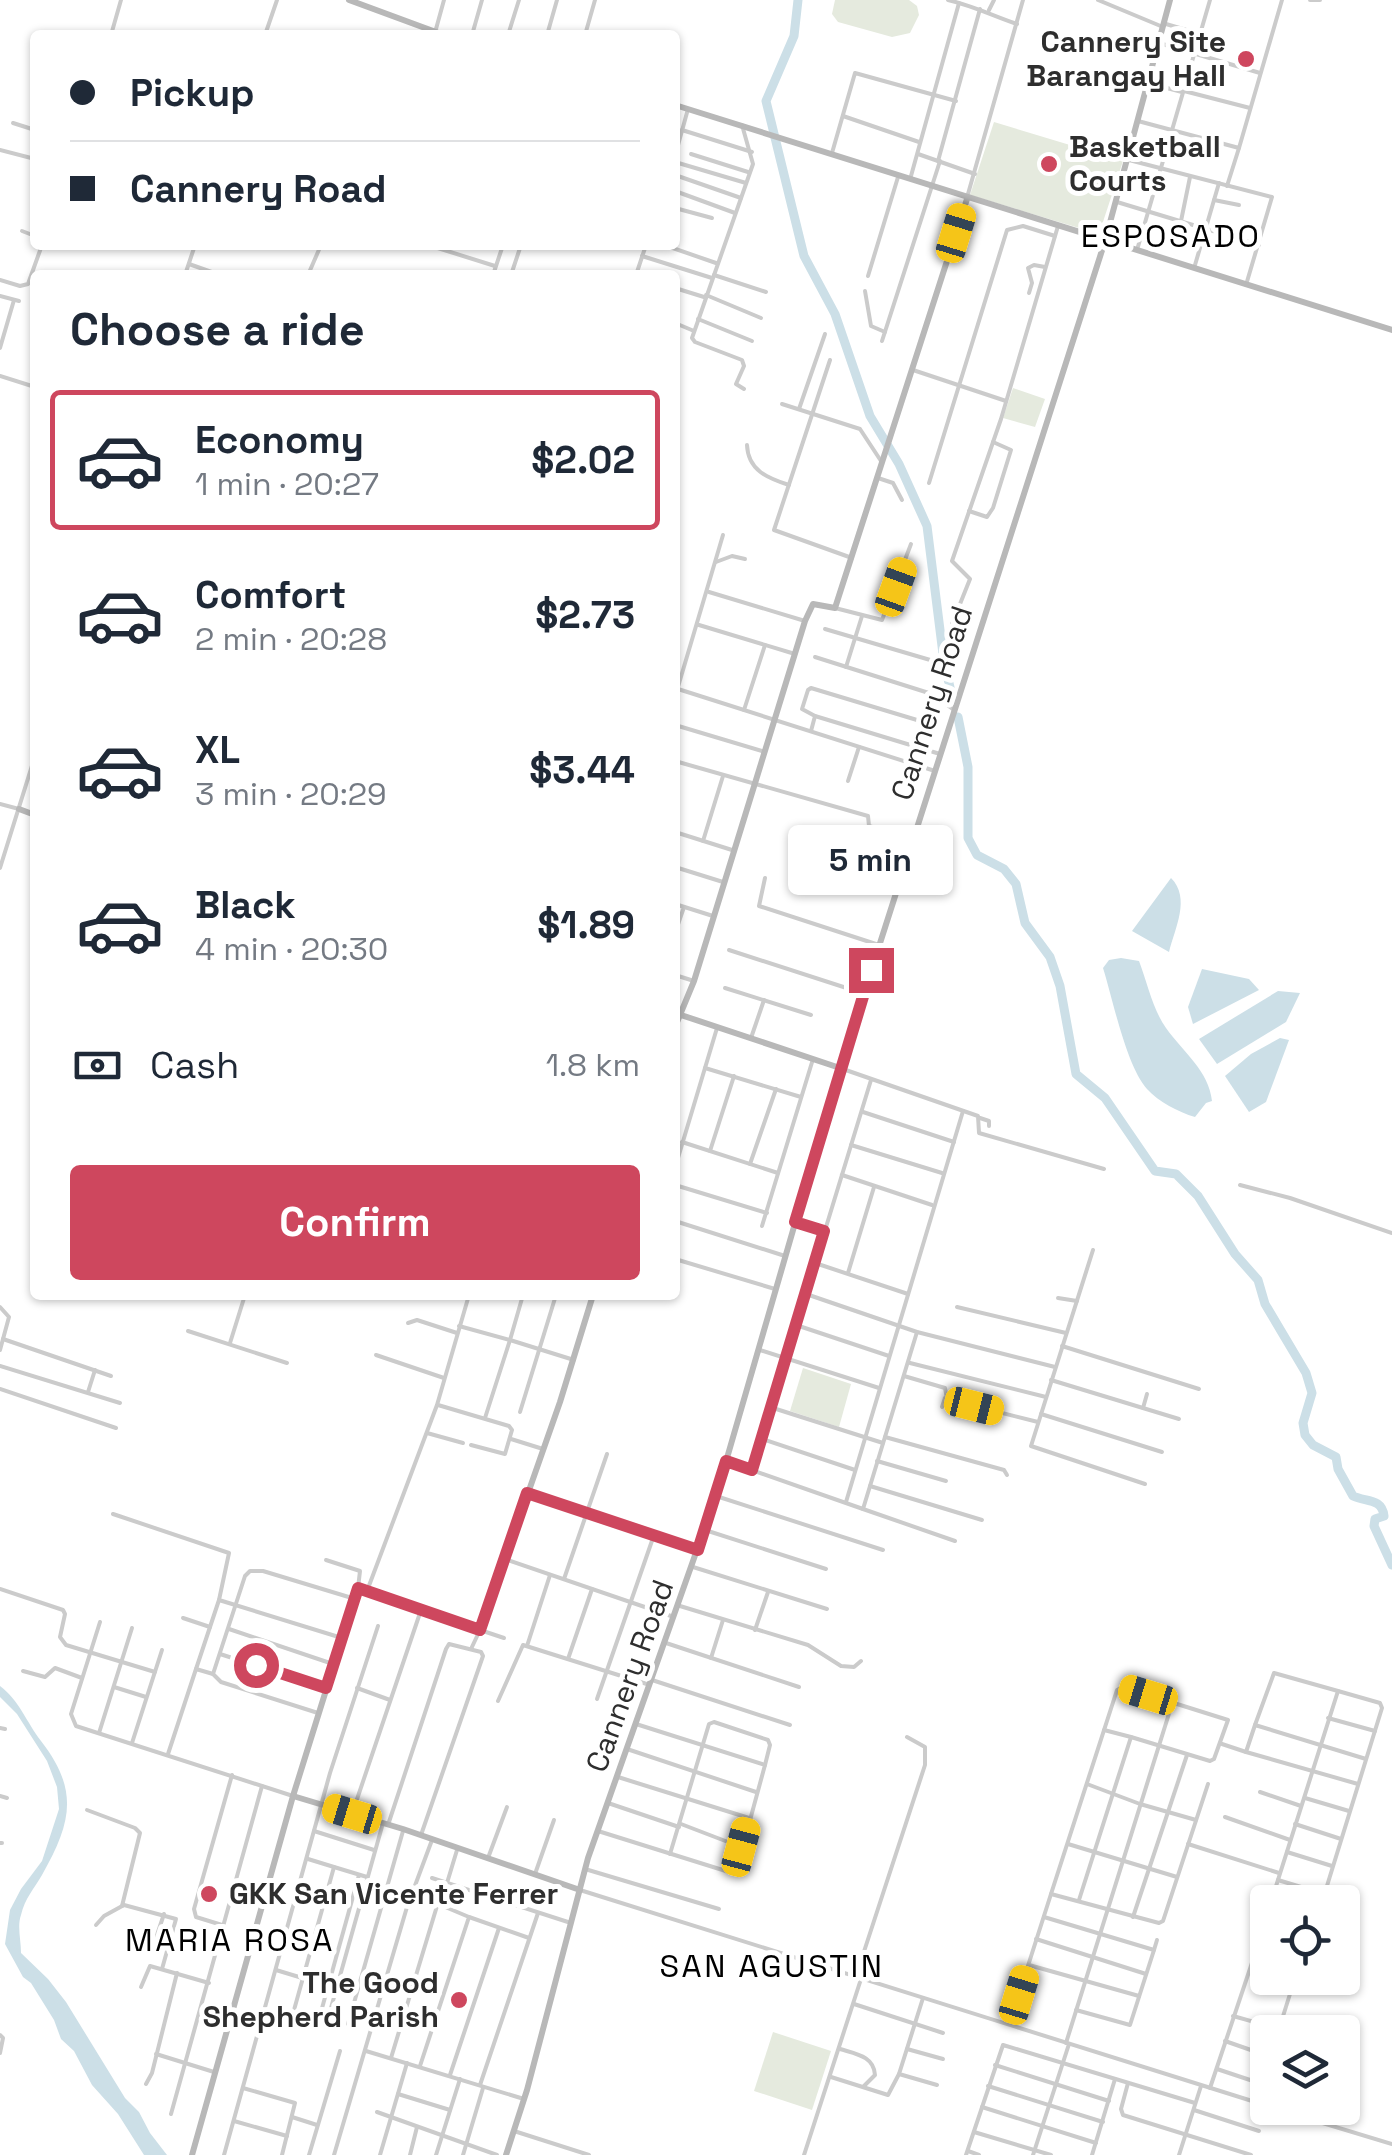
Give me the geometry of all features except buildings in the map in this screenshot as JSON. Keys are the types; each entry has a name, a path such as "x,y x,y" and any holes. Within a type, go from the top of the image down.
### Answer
{"street":[{"path":"112,30 121,0"},
{"path":"267,30 276,0"},
{"path":"348,0 417,30"},
{"path":"435,30 444,0"},
{"path":"473,30 482,0"},
{"path":"510,30 519,0"},
{"path":"548,30 557,0"},
{"path":"586,30 595,0"},
{"path":"948,0 990,10 995,16 1017,24"},
{"path":"990,10 994,0"},
{"path":"836,608 975,174 1023,0"},
{"path":"1098,0 1200,34"},
{"name":"Cannery Road","path":"506,2155 598,1830 716,1496 840,1068 1105,241 1170,0"},
{"path":"1137,250 1210,0"},
{"path":"1227,186 1282,0"},
{"path":"1310,0 1320,0"},
{"path":"910,181 959,2"},
{"path":"882,342 939,161 980,9"},
{"path":"1159,43 1260,73"},
{"path":"832,153 854,72 956,101"},
{"path":"1148,83 1250,108"},
{"path":"680,107 1392,330"},
{"path":"680,138 688,109"},
{"path":"843,116 921,142"},
{"path":"1138,120 1239,148"},
{"path":"13,123 30,128"},
{"path":"742,126 752,152 750,172 694,331 695,342 744,362 736,384 744,390"},
{"path":"682,130 752,152"},
{"path":"0,150 30,158"},
{"path":"690,154 750,172"},
{"path":"918,154 975,174"},
{"path":"1129,160 1273,198 1246,285"},
{"path":"680,161 746,183"},
{"path":"1181,221 1190,176"},
{"path":"680,177 741,198"},
{"path":"868,276 898,177"},
{"path":"1194,269 1219,183"},
{"path":"680,193 736,214"},
{"path":"1214,200 1239,205"},
{"path":"1116,202 1259,244"},
{"path":"680,209 712,218"},
{"path":"929,482 1007,230 1022,226 1055,236"},
{"path":"952,624 969,581 968,575 952,563 1058,226"},
{"path":"22,232 30,234"},
{"path":"187,270 193,250"},
{"path":"444,250 496,266"},
{"path":"494,270 501,250"},
{"path":"638,270 644,250"},
{"path":"678,250 717,264"},
{"path":"642,256 766,292"},
{"path":"189,264 206,270"},
{"path":"1030,294 1028,268 1046,267"},
{"path":"0,280 26,286 30,276"},
{"path":"680,289 760,318"},
{"path":"864,292 871,326 885,332"},
{"path":"0,296 16,301 0,348"},
{"path":"698,319 752,341"},
{"path":"680,324 694,331"},
{"path":"799,408 825,334"},
{"path":"830,360 774,532 852,558"},
{"path":"913,370 1006,401"},
{"path":"0,376 30,385"},
{"path":"782,404 860,429 882,462"},
{"path":"969,511 986,517 992,511 1011,453 1009,448 993,442"},
{"path":"747,444 747,454 758,471 789,485"},
{"path":"876,477 893,484 902,500"},
{"path":"680,682 723,535"},
{"path":"680,1010 694,980 813,604 877,621 884,618 911,544"},
{"path":"716,562 732,556 746,560"},
{"path":"707,592 805,621"},
{"path":"846,667 862,616"},
{"path":"698,624 795,654"},
{"path":"825,629 937,662"},
{"path":"744,710 765,645"},
{"path":"815,657 932,694 954,710"},
{"path":"917,720 809,688 802,709 940,754"},
{"path":"680,690 935,770"},
{"path":"810,732 815,716"},
{"path":"680,726 765,752"},
{"path":"848,780 859,747"},
{"path":"680,762 868,816 870,826 913,840"},
{"path":"0,868 30,772"},
{"path":"704,841 723,776"},
{"path":"0,804 30,814"},
{"path":"680,834 734,851"},
{"path":"680,870 724,883"},
{"path":"765,878 759,906 879,945"},
{"path":"680,905 714,916"},
{"path":"680,918 684,906"},
{"path":"729,950 864,994"},
{"path":"680,976 694,980"},
{"path":"725,988 811,1015"},
{"path":"751,1039 764,1000"},
{"path":"680,1015 963,1110 989,1121 989,1126"},
{"path":"680,1149 717,1028"},
{"path":"762,1226 813,1059"},
{"path":"705,1068 801,1097"},
{"path":"710,1151 734,1076"},
{"path":"752,1470 871,1080"},
{"path":"750,1164 776,1089"},
{"path":"846,1502 963,1110"},
{"path":"861,1112 954,1142"},
{"path":"980,1118 979,1133 1104,1169"},
{"path":"682,1142 779,1173"},
{"path":"851,1144 944,1174"},
{"path":"842,1175 934,1206"},
{"path":"848,1274 875,1185"},
{"path":"680,1186 766,1212"},
{"path":"1240,1186 1290,1198 1392,1233"},
{"path":"795,1222 824,1231"},
{"path":"680,1223 785,1256"},
{"path":"1093,1250 1032,1447 1145,1484"},
{"path":"680,1260 775,1289"},
{"path":"815,1263 908,1294"},
{"path":"805,1294 917,1332 1056,1367"},
{"path":"1058,1298 1077,1301"},
{"path":"230,1344 243,1300"},
{"path":"367,1591 437,1405 467,1300"},
{"path":"486,1418 522,1300"},
{"path":"520,1412 554,1300"},
{"path":"471,1649 574,1360 592,1300"},
{"path":"0,1307 9,1317 0,1350"},
{"path":"957,1307 1066,1333"},
{"path":"408,1323 417,1320 457,1333"},
{"path":"796,1325 889,1356"},
{"path":"459,1326 574,1360"},
{"path":"188,1331 287,1362"},
{"path":"863,1508 917,1332"},
{"path":"3,1340 111,1376"},
{"path":"1062,1346 1199,1388"},
{"path":"758,1349 880,1388"},
{"path":"376,1354 444,1378"},
{"path":"908,1362 1046,1397"},
{"path":"0,1366 120,1403"},
{"path":"88,1392 95,1370"},
{"path":"904,1376 945,1388 942,1407"},
{"path":"1051,1380 1179,1419"},
{"path":"0,1389 116,1428"},
{"path":"1143,1408 1148,1394"},
{"path":"945,1398 1038,1422"},
{"path":"437,1405 509,1426 507,1452 470,1445"},
{"path":"772,1408 865,1438 1001,1469 1007,1475"},
{"path":"1040,1414 1162,1452"},
{"path":"427,1433 463,1443"},
{"path":"511,1438 542,1449"},
{"path":"762,1438 855,1470"},
{"path":"564,1580 606,1454"},
{"path":"726,1461 955,1541"},
{"path":"878,1461 946,1481"},
{"path":"870,1486 982,1520"},
{"path":"527,1493 698,1550"},
{"path":"716,1496 883,1550"},
{"path":"113,1514 229,1553 219,1600 168,1754"},
{"path":"705,1530 826,1569"},
{"path":"596,1698 654,1536"},
{"path":"505,1559 674,1618"},
{"path":"192,2155 318,1713 358,1588 360,1571 326,1560"},
{"path":"692,1567 827,1609"},
{"path":"213,1674 245,1576 258,1570 354,1598"},
{"path":"527,1646 550,1575"},
{"path":"358,1588 504,1638"},
{"path":"0,1589 63,1610 66,1614 61,1640 154,1672"},
{"path":"568,1659 592,1590"},
{"path":"755,1631 768,1592"},
{"path":"219,1600 342,1638"},
{"path":"679,1605 808,1645 841,1666 854,1667 860,1661"},
{"path":"352,1814 421,1610"},
{"path":"183,1618 210,1626"},
{"path":"711,1658 723,1620"},
{"path":"100,1622 72,1720 82,1729 1250,2101"},
{"path":"224,2155 321,1804 378,1626"},
{"path":"99,1734 132,1628"},
{"path":"228,1629 334,1664"},
{"path":"665,1642 799,1687"},
{"path":"329,2016 374,1850 446,1648 452,1643 481,1652 482,1656 421,1835"},
{"path":"498,1701 520,1647 527,1646 790,1725"},
{"path":"132,1743 162,1650"},
{"path":"220,1654 326,1688"},
{"path":"23,1671 45,1677 54,1668 83,1678"},
{"path":"196,1669 213,1674 221,1682 318,1713"},
{"path":"1246,1752 1274,1672 1381,1705 1327,1885"},
{"path":"114,1687 146,1697"},
{"path":"357,1688 390,1700"},
{"path":"1010,2024 1120,1688 1228,1720"},
{"path":"1276,1885 1338,1691"},
{"path":"1034,2152 1084,1980 1173,1703"},
{"path":"1104,1730 1211,1760 1221,1744 1232,1710"},
{"path":"1328,1718 1375,1732"},
{"path":"598,1830 670,1854 732,1872 737,1868 770,1746 768,1740 714,1722 709,1724 670,1854"},
{"path":"636,1724 765,1765"},
{"path":"1255,1724 1366,1758"},
{"path":"1079,1900 1131,1737"},
{"path":"804,2155 854,2004 925,1765 925,1747 907,1738"},
{"path":"1221,1744 1358,1784"},
{"path":"627,1750 757,1792"},
{"path":"1133,1917 1187,1755"},
{"path":"224,1926 200,1918 194,1909 232,1775"},
{"path":"618,1777 749,1818"},
{"path":"1087,1784 1196,1820"},
{"path":"1051,1894 1133,1917 1163,1921 1208,1784"},
{"path":"171,2114 262,1786"},
{"path":"1260,1792 1302,1806"},
{"path":"0,1796 7,1798"},
{"path":"1303,1798 1348,1811"},
{"path":"608,1804 741,1847"},
{"path":"488,1858 507,1806"},
{"path":"87,1810 140,1832 122,1906 96,1925"},
{"path":"1225,1817 1290,1840"},
{"path":"535,1874 554,1820"},
{"path":"1296,1824 1341,1840"},
{"path":"348,2024 403,1829"},
{"path":"314,1832 374,1850"},
{"path":"334,2155 412,1893 432,1839"},
{"path":"1068,1844 1178,1877"},
{"path":"1188,1844 1302,1885"},
{"path":"447,1883 458,1848"},
{"path":"1286,1852 1332,1866"},
{"path":"306,1858 367,1877"},
{"path":"294,2010 334,1867"},
{"path":"586,1869 719,1910"},
{"path":"320,2018 359,1875"},
{"path":"432,1878 571,1924"},
{"path":"412,1893 437,1906 529,1938"},
{"path":"122,1906 177,1920 162,1968"},
{"path":"391,2058 437,1906"},
{"path":"463,2155 538,1913"},
{"path":"152,1950 164,1914"},
{"path":"420,2066 469,1917"},
{"path":"1044,1917 1154,1950"},
{"path":"450,2076 499,1928"},
{"path":"1036,1939 1147,1974"},
{"path":"1075,2010 1128,2026 1157,1940"},
{"path":"1028,1965 1139,1996"},
{"path":"1210,2088 1250,1967"},
{"path":"141,1987 148,1968 162,1968 208,1983"},
{"path":"276,1970 355,1994"},
{"path":"146,2084 178,1973"},
{"path":"830,2077 890,2094 923,1998"},
{"path":"854,2004 944,2034"},
{"path":"1234,2016 1250,2021"},
{"path":"0,2053 1,2036"},
{"path":"1225,2041 1250,2050"},
{"path":"978,2155 967,2153 1003,2046 1196,2103"},
{"path":"840,2049 868,2058 873,2065 874,2078 862,2087"},
{"path":"907,2049 943,2059"},
{"path":"364,2050 524,2098"},
{"path":"309,2155 340,2051"},
{"path":"156,2054 216,2072"},
{"path":"380,2155 407,2062"},
{"path":"995,2065 1109,2101"},
{"path":"1217,2069 1250,2080"},
{"path":"899,2074 937,2085"},
{"path":"436,2155 460,2079"},
{"path":"1092,2155 1115,2079"},
{"path":"1128,2083 1121,2109 1124,2115 1251,2155"},
{"path":"988,2086 1103,2122"},
{"path":"1179,2155 1202,2086"},
{"path":"243,2088 296,2104 282,2155"},
{"path":"398,2094 450,2110"},
{"path":"982,2106 1096,2142"},
{"path":"1194,2110 1259,2131"},
{"path":"376,2112 497,2155"},
{"path":"292,2118 318,2125"},
{"path":"234,2121 288,2136"},
{"path":"1329,2125 1392,2144"},
{"path":"410,2155 418,2127"},
{"path":"514,2132 589,2155"},
{"path":"974,2132 1050,2155"}],"shaded area":[{"path":"835,0 909,0 917,6 919,15 910,33 892,37 838,22 832,14"},
{"path":"994,122 1123,161 1099,234 970,195"},
{"path":"1013,388 1045,399 1035,427 1003,418"},
{"path":"1171,878 1181,904 1169,952 1132,931"},
{"path":"1109,960 1139,961 1161,1021 1206,1080 1212,1101 1195,1117 1169,1106 1139,1078 1103,968"},
{"path":"1202,969 1249,979 1259,990 1193,1024 1188,1007"},
{"path":"1278,991 1300,993 1286,1022 1217,1064 1199,1039"},
{"path":"1280,1038 1289,1040 1266,1102 1249,1112 1225,1076 1251,1054"},
{"path":"803,1368 851,1384 839,1427 790,1411"},
{"path":"0,1686 18,1705 53,1759 66,1791 60,1839 21,1915 21,1953 66,2002 125,2098 167,2155 144,2155 118,2114 92,2085 74,2051 61,2039 54,2020 5,1944 10,1910 42,1861 59,1809 57,1787 47,1761 17,1714 0,1697"},
{"path":"773,2032 831,2051 812,2110 754,2091"}],"waterway":[{"path":"798,0 794,36 766,101 804,256 835,314 870,416 899,464 927,526 944,662 953,700"},
{"path":"958,717 968,767 968,838 977,855 1004,869 1016,884 1025,923 1050,957 1060,986 1076,1074 1105,1098 1155,1171 1176,1174 1198,1196 1235,1254 1258,1280 1265,1304 1306,1373 1312,1393 1303,1423 1305,1435 1313,1445 1336,1457 1353,1496 1373,1501 1383,1510 1384,1516 1375,1519 1374,1526 1392,1565"}],"place":[{"name":"Cannery Site Barangay Hall","path":"1246,59"},
{"name":"Basketball Courts","path":"1049,164"},
{"name":"GKK San Vicente Ferrer","path":"209,1894"},
{"name":"The Good Shepherd Parish","path":"459,2000"}],"district":[{"name":"ESPOSADO","path":"1171,236"},
{"name":"MARIA ROSA","path":"230,1940"},
{"name":"SAN AGUSTIN","path":"772,1966"}],"route":[{"path":"256,1665 326,1688 358,1588 480,1630 527,1493 698,1550 726,1461 752,1470 772,1408 824,1231 795,1222 871,970"}]}
